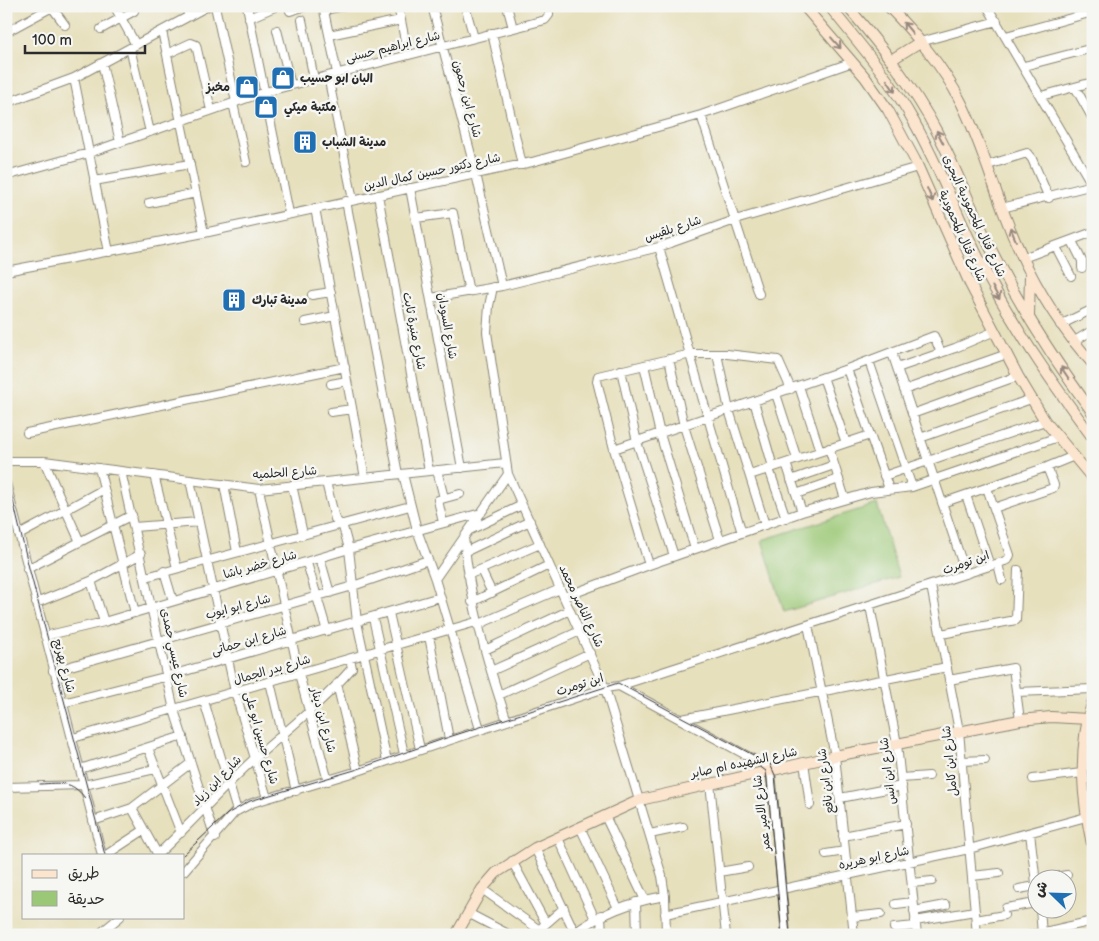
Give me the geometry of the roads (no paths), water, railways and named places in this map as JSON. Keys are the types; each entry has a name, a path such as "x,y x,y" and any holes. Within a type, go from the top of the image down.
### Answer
{"street":[{"path":"184,6 190,16"},
{"path":"6,103 74,78 208,6"},
{"path":"215,6 246,162"},
{"path":"247,6 289,213"},
{"path":"249,18 277,6"},
{"path":"290,11 306,6"},
{"path":"337,73 324,8 344,6"},
{"path":"398,6 408,55"},
{"name":"شارع ابن رحمون","path":"432,6 441,47 476,174 502,286"},
{"path":"464,6 474,38"},
{"path":"507,6 514,28"},
{"name":"شارع قنال المحمودية","path":"804,6 852,62 888,110 918,167 958,260 1018,376 1045,421 1093,479"},
{"path":"815,6 824,29"},
{"name":"شارع قنال المحمودية البحرى","path":"829,6 875,62 902,101 925,142 967,236 1005,309 1034,356 1093,438"},
{"name":"شارع قنال المحمودية البحرى","path":"847,6 891,60 937,131 996,259 1029,317 1093,413"},
{"path":"888,6 942,69 961,102 988,165 1002,208 1030,275 1060,325 1093,364"},
{"path":"6,32 52,7 65,26"},
{"path":"991,7 997,21 1093,185 1049,198 1002,208"},
{"path":"116,8 133,46 150,132"},
{"name":"شارع ابراهيم حسنى","path":"6,176 89,153 264,92 545,20 550,15 549,8"},
{"path":"101,29 134,11"},
{"path":"1006,36 1093,12"},
{"path":"302,20 314,79"},
{"path":"329,34 401,20"},
{"path":"891,60 920,42 997,21"},
{"path":"277,30 291,85"},
{"path":"162,31 204,233"},
{"path":"492,33 522,165"},
{"path":"167,54 191,43 196,45 211,110"},
{"path":"1024,66 1093,48"},
{"name":"شارع دكتور حسين كمال الدين","path":"6,271 204,233 289,213 522,165 701,115 852,62"},
{"path":"102,63 120,142"},
{"path":"328,76 349,201 400,474 417,530 435,579 480,729"},
{"path":"74,78 109,252"},
{"path":"1041,96 1093,82"},
{"path":"1075,87 1093,119"},
{"path":"701,115 760,294"},
{"path":"988,165 1027,154 1032,159 1049,198"},
{"path":"94,181 190,164"},
{"name":"شارع بلقيس","path":"430,298 502,286 659,247 735,220 918,167"},
{"name":"شارع السودان","path":"410,188 462,468"},
{"path":"149,203 196,193"},
{"name":"شارع منيرة ثابت","path":"378,195 433,471 444,498"},
{"path":"315,208 365,478"},
{"path":"416,218 450,212 453,214 469,292"},
{"path":"1023,258 1093,232"},
{"path":"1072,240 1082,261 1082,268"},
{"path":"659,247 691,354 706,418 742,533"},
{"path":"1056,247 1071,276"},
{"path":"1029,317 1030,275"},
{"name":"شارع الناصر محمد","path":"493,287 488,306 487,332 505,463 508,474 605,688 662,876 665,896 666,935"},
{"path":"312,295 331,292"},
{"path":"1060,325 1093,309"},
{"path":"305,322 335,316"},
{"path":"1073,342 1093,330"},
{"path":"897,368 941,353 995,331"},
{"path":"614,449 754,402 892,353 934,336 941,353"},
{"path":"892,353 966,574"},
{"path":"649,565 614,449 597,379 599,375 691,354 717,354 778,360 795,387 834,465 845,499"},
{"path":"717,354 729,410 765,525"},
{"path":"904,390 1007,354"},
{"path":"669,359 684,426 720,540"},
{"path":"870,361 912,487"},
{"path":"644,365 660,434 695,549"},
{"path":"27,433 345,367"},
{"path":"847,369 889,489"},
{"path":"621,370 637,442 674,556"},
{"path":"912,414 1018,376"},
{"path":"823,377 846,442"},
{"path":"331,384 347,382"},
{"path":"776,394 797,459"},
{"path":"920,438 1031,399"},
{"path":"754,402 786,518"},
{"path":"331,412 352,408"},
{"path":"884,476 1045,421"},
{"path":"750,475 870,434"},
{"name":"شارع بدر الجمال","path":"73,738 450,630 477,624 562,593 802,512 845,499 889,489 912,487 1058,437"},
{"path":"942,503 1048,467 1074,456"},
{"name":"شارع الحلميه","path":"6,461 44,461 259,489 505,463"},
{"path":"44,461 80,542"},
{"path":"786,463 802,512"},
{"path":"791,480 834,465"},
{"path":"987,488 994,508 1053,488 1054,485 1048,467"},
{"path":"99,468 135,613"},
{"name":"شارع عيسي حمدى","path":"121,471 153,607 174,710 215,838"},
{"path":"435,579 508,474"},
{"path":"154,475 176,568"},
{"name":"شارع حسين ابو على","path":"190,480 222,623 235,692 266,798"},
{"path":"796,494 839,480"},
{"path":"326,482 338,524 342,528 349,549 358,622 387,760"},
{"name":"شارع بهرنج","path":"6,483 102,854"},
{"path":"224,484 237,552"},
{"path":"292,486 303,534"},
{"path":"19,535 104,489"},
{"name":"شارع ابن دينار","path":"259,489 299,674 328,781"},
{"path":"443,523 438,501 460,494"},
{"path":"966,495 994,565 1002,580"},
{"path":"466,534 522,505"},
{"path":"146,577 410,506"},
{"name":"ابن تومرت","path":"185,870 237,811 266,798 328,781 605,688 620,686 1008,560 1010,554 994,508"},
{"name":"شارع خضر باشا","path":"45,636 104,622 349,549 481,513"},
{"path":"27,569 132,515"},
{"path":"134,527 199,522"},
{"path":"465,552 530,522"},
{"path":"466,534 465,552 472,602 507,721"},
{"path":"468,575 540,544"},
{"path":"36,603 90,580 141,554"},
{"path":"320,558 330,593"},
{"name":"شارع ابو ايوب","path":"53,671 317,597 428,560"},
{"path":"307,563 327,631"},
{"path":"472,602 549,565"},
{"path":"481,570 492,593"},
{"path":"941,634 1016,620 1018,570"},
{"path":"164,572 173,601"},
{"path":"90,580 104,622"},
{"name":"شارع ابن كامل","path":"931,586 959,732 977,935"},
{"name":"شارع ابن حماتى","path":"63,703 168,676 440,597"},
{"name":"شارع ابن انس","path":"870,606 897,744 917,935"},
{"path":"485,650 570,610"},
{"path":"388,613 398,646 420,749"},
{"path":"373,618 404,754"},
{"name":"شارع ابن نافع","path":"808,626 835,756 854,935"},
{"path":"492,671 580,631"},
{"path":"429,636 449,739"},
{"path":"499,694 590,653"},
{"name":"شارع ابن زياد","path":"159,854 255,758 309,713 352,668 350,659"},
{"path":"682,719 823,693 947,667"},
{"path":"950,680 1012,667 1016,670 1020,720"},
{"path":"270,682 296,791"},
{"path":"337,684 358,771"},
{"name":"شارع الامير عمر","path":"620,686 760,761 770,770 786,935"},
{"path":"1017,692 1093,690"},
{"path":"1093,700 1088,719 1082,773 1086,817 1093,849"},
{"path":"204,701 237,811"},
{"name":"شارع الشهيده ام صابر","path":"456,935 482,889 496,873 512,861 640,800 804,762 1020,720 1051,717 1088,719"},
{"path":"80,770 183,736"},
{"path":"148,748 181,833"},
{"path":"962,761 985,760"},
{"path":"804,762 810,806"},
{"path":"93,821 132,808 191,763"},
{"path":"6,788 84,785 156,769"},
{"path":"1033,779 1082,773"},
{"path":"840,798 929,776"},
{"path":"710,783 726,935"},
{"path":"132,808 157,854"},
{"path":"605,816 645,900"},
{"name":"شارع ابو هريره","path":"665,914 970,849 1086,817"},
{"path":"844,836 906,824"},
{"path":"580,827 618,908"},
{"path":"650,834 683,828"},
{"path":"108,854 144,830"},
{"path":"1030,833 1034,868"},
{"path":"558,838 598,917 602,935"},
{"path":"536,848 574,934 598,917 618,908 665,896"},
{"path":"826,854 845,851"},
{"path":"512,861 545,922"},
{"path":"719,872 748,867"},
{"path":"972,876 999,873"},
{"path":"912,883 932,880"},
{"path":"1019,888 1026,886"},
{"path":"482,889 535,932 564,908"},
{"path":"636,902 637,935"},
{"path":"896,904 914,902"},
{"path":"914,911 946,905"},
{"path":"976,920 1026,906"},
{"path":"894,928 975,911"},
{"path":"468,913 510,935"},
{"path":"852,917 881,914"},
{"path":"98,935 119,918"},
{"path":"1041,918 1042,934"},
{"path":"1031,935 1093,922"}],"tram line":[{"path":"6,471 29,568 105,854"},
{"path":"184,854 227,814 250,801 358,769 449,737 618,683 770,764 775,775 790,935"},
{"path":"751,760 766,771 782,935"},
{"path":"40,784 60,783 70,785 85,798"}],"place":[{"name":"البان ابو حسيب","path":"283,78"},
{"name":"مخبز","path":"247,87"},
{"name":"مكتبة ميكي","path":"266,107"},
{"name":"مدينة الشباب","path":"305,142"},
{"name":"مدينة تبارك","path":"234,300"}]}
